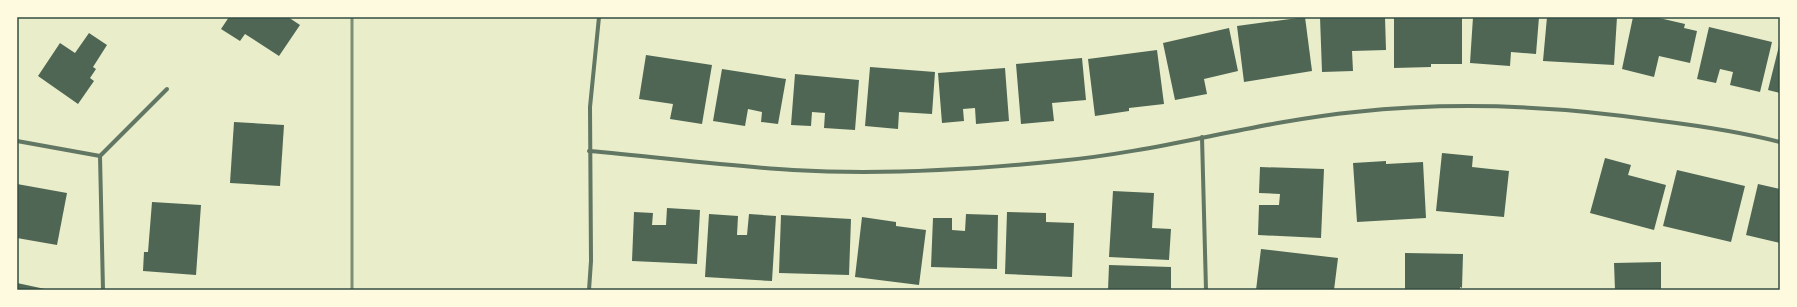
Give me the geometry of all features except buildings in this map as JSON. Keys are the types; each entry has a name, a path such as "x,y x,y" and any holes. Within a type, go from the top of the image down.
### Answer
{"street":[{"path":"589,290 591,261 589,151 590,108 599,17"},
{"path":"103,290 100,156 167,89"},
{"path":"589,151 794,170 880,172 960,170 1062,161 1353,112 1408,108 1472,106 1558,109 1639,117 1740,132 1780,142"},
{"path":"1202,137 1206,290"},
{"path":"17,141 100,156"}],"railway":[{"path":"352,17 352,290"}]}
